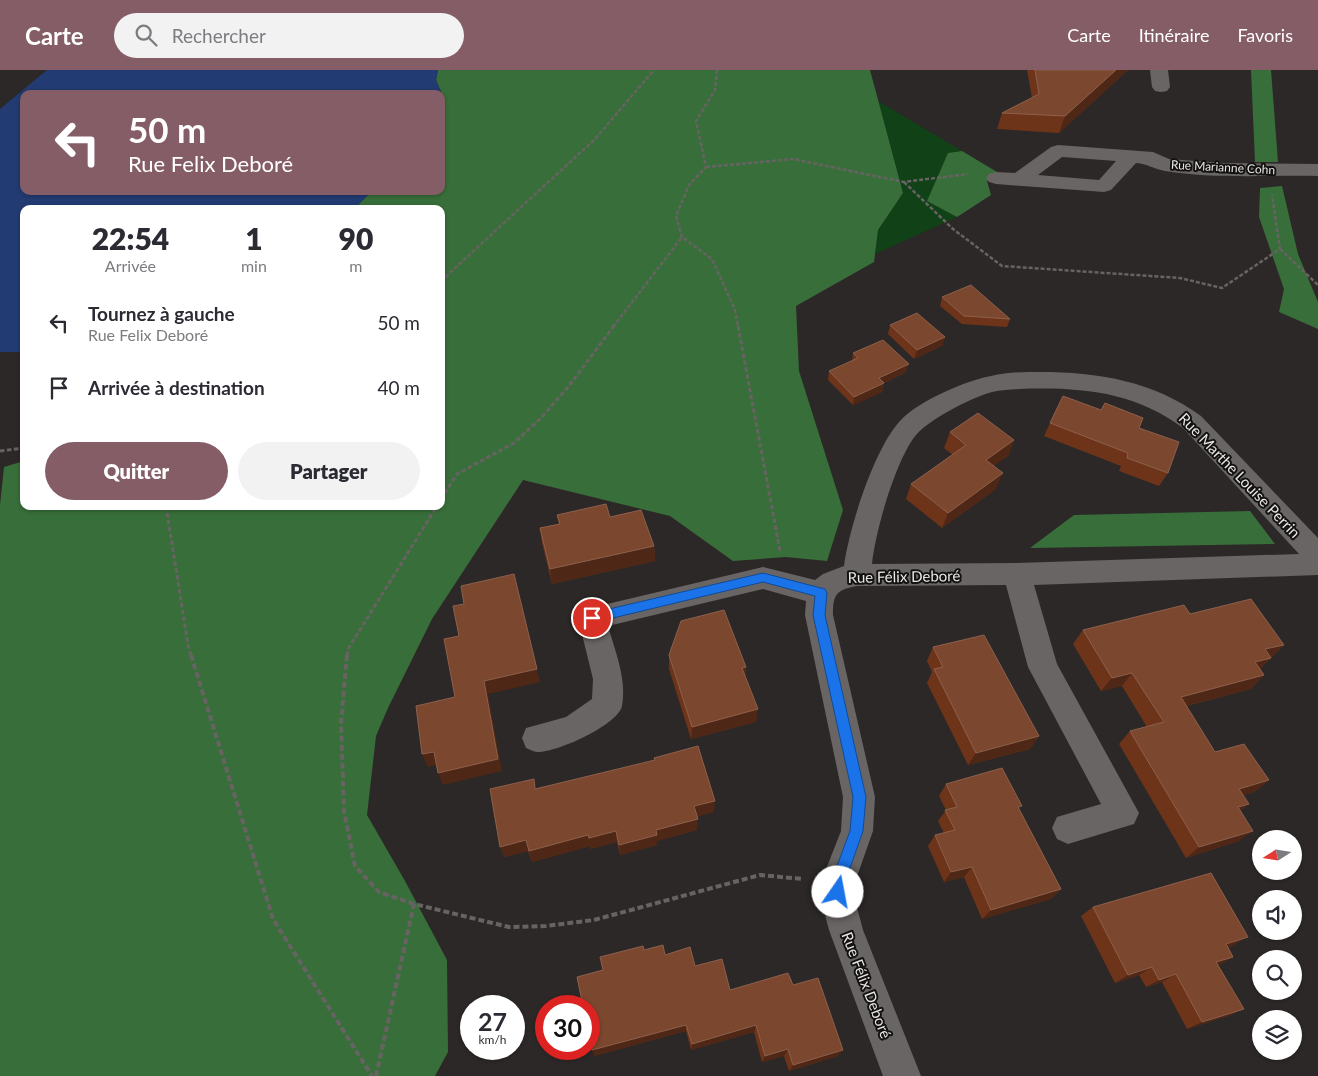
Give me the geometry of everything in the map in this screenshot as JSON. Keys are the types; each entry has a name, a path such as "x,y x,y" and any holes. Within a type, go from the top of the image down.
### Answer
{"street":[{"name":"Rue Marianne Cohn","path":"1019,180 1058,151 1153,158 1165,165 1234,170 1318,170"},
{"path":"996,178 1104,186 1130,157"},
{"name":"Rue Marthe Louise Perrin","path":"857,575 860,548 870,506 892,455 911,425 921,417 984,386 994,383 1043,379 1109,386 1174,408 1192,422 1318,556"},
{"name":"Rue Félix Deboré","path":"902,1076 846,930 839,904 838,882 856,831 859,797 819,615 821,593 832,581 857,575 1017,574 1318,564"},
{"path":"1017,574 1043,667 1123,813 1068,828"},
{"path":"537,738 573,728 608,706 608,679 592,618 763,578 821,593"}],"path":[{"path":"445,277 595,139 654,70"},
{"path":"706,167 696,121 715,90 717,70"},
{"path":"786,583 735,310 712,259 682,236 676,216 689,185 706,167 793,159 904,182 976,173 996,178"},
{"path":"1268,170 1280,249 1318,285"},
{"path":"904,182 953,229 1002,266 1180,278 1222,288 1280,249"},
{"path":"445,493 457,474 514,443 543,416 568,387 682,236"},
{"path":"0,451 20,448"},
{"path":"167,510 188,645 273,919 374,1076"},
{"path":"435,510 348,649 341,723 344,811 356,866 379,892 414,904 509,927 546,926 594,920 651,902 760,875 838,882"},
{"path":"374,1076 414,904"}],"green space":[{"path":"438,70 870,70 903,193 878,230 874,262 796,306 799,371 843,510 827,561 786,557 733,561 670,516 523,480 432,619 376,736 367,815 447,960 448,1052 435,1076 0,1076 0,505 4,467 20,462 20,510 445,510 445,205 358,205 368,195 445,195 445,90 440,90 436,80"},
{"path":"1251,70 1271,70 1278,162 1255,162"},
{"path":"878,101 962,151 948,153 928,201 957,217 875,254 878,230 903,193"},
{"path":"962,151 997,172 987,181 991,195 957,217 927,201 948,153"},
{"path":"1282,186 1298,254 1318,302 1318,329 1279,312 1284,289 1259,217 1260,188"},
{"path":"1250,511 1275,544 1030,548 1074,515"}],"water":[{"path":"47,70 438,70 436,80 440,90 23,90"},
{"path":"20,92 20,195 368,195 358,205 20,205 20,352 0,352 0,109"}],"building":[{"path":"1035,70 1116,70 1065,116 1002,113 1039,94"},
{"path":"971,285 1010,319 964,316 942,297"},
{"path":"917,313 945,337 917,350 890,325"},
{"path":"883,340 909,364 879,378 884,383 854,397 829,371 858,358 853,353"},
{"path":"1063,396 1101,410 1105,403 1143,418 1139,428 1179,442 1168,473 1127,458 1128,453 1050,423"},
{"path":"978,413 1014,440 986,460 1003,473 948,513 911,484 966,445 950,432"},
{"path":"606,504 610,517 641,510 654,546 550,569 540,528 560,524 557,515"},
{"path":"514,574 537,669 484,681 498,759 438,773 434,752 422,754 416,706 455,697 444,639 459,636 453,606 464,604 461,586"},
{"path":"1251,599 1284,645 1265,649 1271,658 1255,662 1264,675 1181,697 1215,752 1244,744 1269,780 1239,789 1249,804 1238,807 1252,831 1199,847 1130,731 1164,722 1132,673 1112,678 1083,630 1184,605 1190,614"},
{"path":"724,610 746,667 742,668 758,709 692,727 669,655 681,621"},
{"path":"984,635 1039,736 976,753 934,669 943,667 933,647"},
{"path":"698,746 715,801 694,806 698,819 656,830 657,835 619,845 616,831 589,838 588,835 529,851 526,840 500,847 490,789 534,779 535,789 655,760 654,758"},
{"path":"1002,768 1022,806 1018,807 1061,889 991,910 972,867 951,872 935,835 955,830 945,810 957,807 946,784"},
{"path":"1211,873 1248,937 1226,944 1233,957 1216,962 1244,1009 1202,1022 1176,974 1159,980 1152,967 1128,975 1093,907"},
{"path":"663,945 665,955 690,947 695,966 722,959 730,990 788,973 793,985 818,978 843,1050 793,1065 788,1049 765,1056 756,1025 692,1044 686,1025 600,1048 600,995 581,995 577,977 603,970 600,957 643,946 644,950"}],"route":[{"path":"592,618 763,578 821,593 819,615 858,785 860,808 854,840 838,882 838,892"}]}
